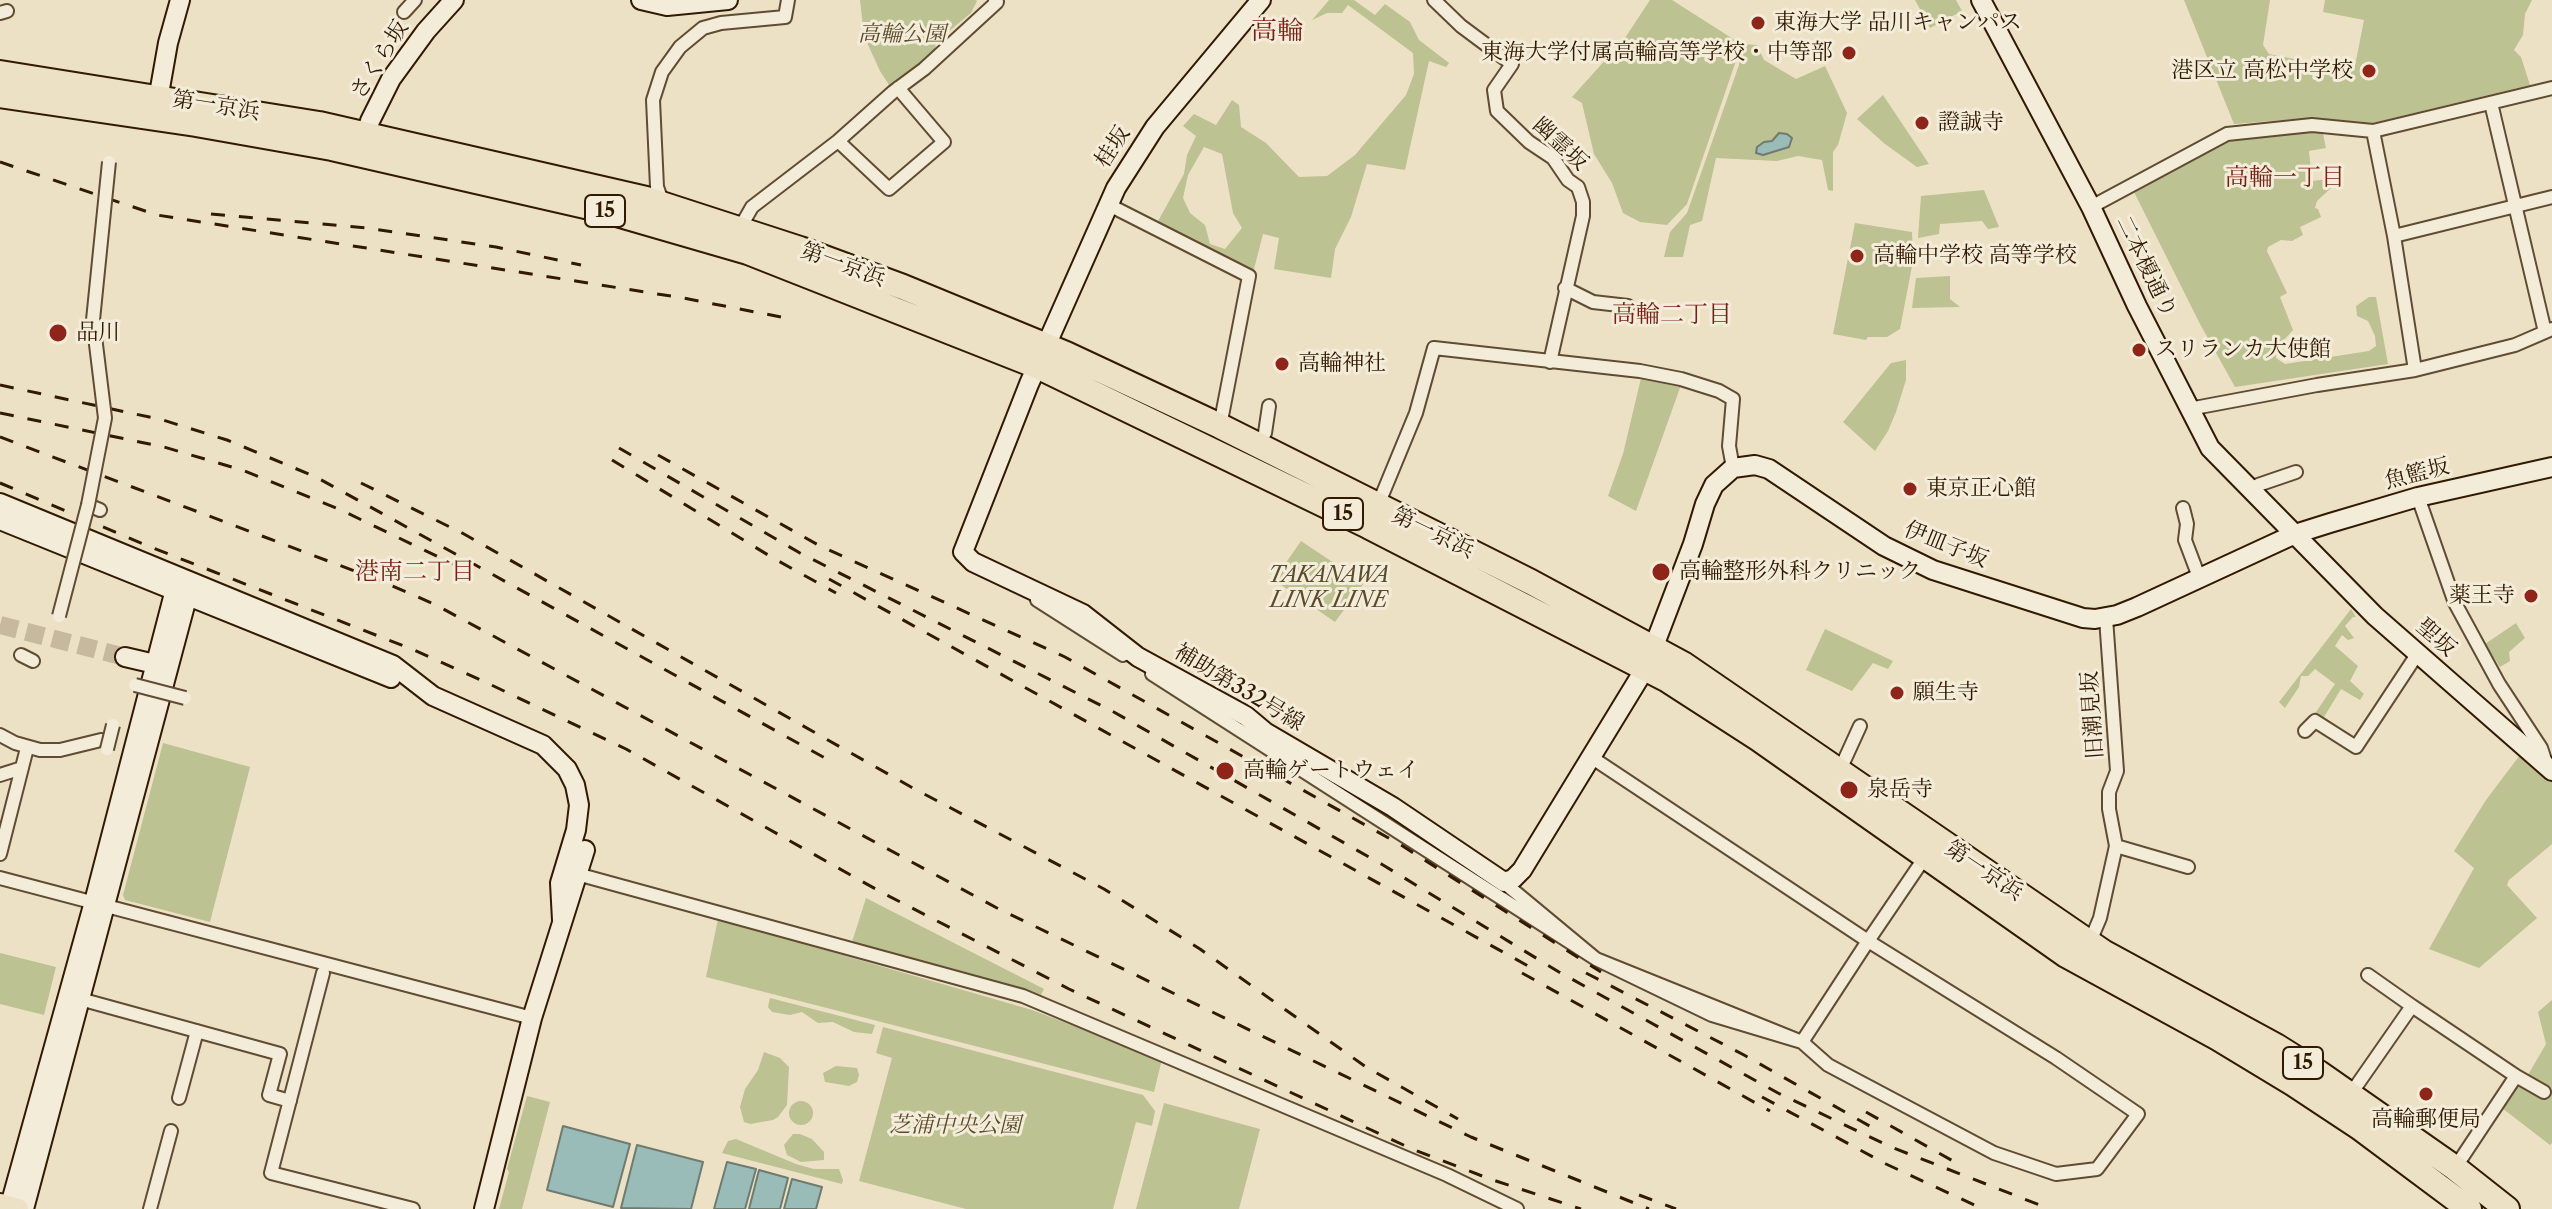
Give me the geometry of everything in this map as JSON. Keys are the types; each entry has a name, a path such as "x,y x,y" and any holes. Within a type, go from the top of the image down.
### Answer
{"highway":[{"name":"第一京浜","path":"0,73 45,90 574,181 740,228 903,287 1104,385 1368,526 1645,659 1683,664 1839,772 2084,952 2359,1127 2507,1209"},
{"name":"第一京浜","path":"0,95 45,90"},
{"name":"第一京浜","path":"363,144 698,237 1041,356"},
{"name":"第一京浜","path":"1104,385 1220,426 1531,582 1925,857 2043,924"},
{"name":"第一京浜","path":"2130,979 2276,1046 2350,1095 2455,1179 2469,1209"}],"street":[{"path":"157,107 168,43 180,0"},
{"path":"404,12 415,0"},
{"name":"さくら坂","path":"363,144 399,67 454,0"},
{"path":"641,0 667,6 728,0"},
{"path":"663,204 657,187 653,100 662,72 680,47 703,28 721,23 785,17 788,0"},
{"path":"740,228 752,207 924,69 997,2 995,0"},
{"name":"桂坂","path":"963,552 1041,356 1123,174 1155,127 1261,0"},
{"name":"幽霊坂","path":"1434,0 1461,26 1512,64 1494,90 1497,111 1529,142 1553,158 1568,180 1578,187 1583,202 1583,216 1550,362"},
{"name":"二本榎通り","path":"1981,0 2091,207 2210,448 2295,534"},
{"path":"838,141 889,189 944,142 898,88"},
{"path":"2091,207 2227,134 2312,125 2373,131 2552,88"},
{"path":"2189,409 2415,370 2515,345 2549,330 2491,103"},
{"path":"2373,131 2394,236 2415,370"},
{"path":"59,616 94,508 105,418 93,320 109,162"},
{"path":"2394,236 2552,197"},
{"path":"1109,205 1249,276 1220,426"},
{"path":"1565,288 1593,302 1628,306"},
{"path":"963,552 1596,959 1712,1015 1802,1042 1828,1065 1994,1153 2056,1174 2097,1169 2138,1114 2056,1058 1868,941 1591,757 1665,620 1709,494 1719,479 1733,468 1729,446 1733,399 1719,391 1681,379 1640,371 1434,348 1416,413 1378,505"},
{"path":"1265,433 1269,406"},
{"name":"伊皿子坂","path":"1733,468 1755,465 1769,469 1884,546 1933,570 2083,618 2106,618 2137,607 2295,534"},
{"name":"魚籃坂","path":"2295,534 2418,497 2552,467"},
{"path":"2258,485 2296,472"},
{"path":"2418,497 2455,603 2499,684 2550,765"},
{"path":"0,503 391,678"},
{"path":"2183,508 2187,524 2185,540 2199,577"},
{"path":"0,520 393,665 433,696 543,745 572,778 579,805 576,830 560,883 562,920"},
{"name":"聖坂","path":"2295,534 2375,616 2550,765"},
{"name":"補助第332号線","path":"963,552 973,562 1083,614 1138,657 1246,716 1265,732 1393,807 1504,882 1513,879 1522,870 1645,659"},
{"path":"12,1208 80,999 132,750 155,664 182,587"},
{"path":"12,1208 100,904 182,587"},
{"name":"旧潮見坂","path":"2106,618 2117,768 2109,792 2109,809 2116,846"},
{"path":"2305,731 2315,721 2356,747 2418,653"},
{"path":"125,657 155,664"},
{"path":"1596,959 1508,886 1645,659"},
{"path":"135,685 185,698"},
{"path":"107,744 113,725"},
{"path":"1839,772 1860,726"},
{"path":"0,735 27,748 60,750 107,744 132,750"},
{"path":"0,854 27,748"},
{"path":"0,775 22,768"},
{"path":"2084,952 2100,918 2116,846 2188,867"},
{"path":"484,1209 532,1018 585,850"},
{"path":"1802,1042 1925,857"},
{"path":"577,874 1033,1000 1433,1169 1517,1209"},
{"path":"0,878 532,1018"},
{"path":"323,973 271,1173 413,1209"},
{"path":"2368,975 2544,1092"},
{"path":"80,999 280,1054 269,1095 290,1101"},
{"path":"2350,1095 2412,1006"},
{"path":"179,1098 197,1031"},
{"path":"2455,1179 2516,1076"},
{"path":"150,1209 171,1131"}],"green space":[{"name":"高輪公園","path":"860,0 977,1 971,13 936,42 935,51 891,88 864,36"},
{"path":"1329,0 1354,0 1375,15 1385,4 1410,22 1419,40 1449,63 1446,67 1429,61 1405,170 1367,164 1351,217 1335,249 1331,278 1274,269 1279,238 1263,234 1253,273 1157,223 1184,174 1187,155 1196,136 1183,126 1194,114 1216,125 1232,100 1239,105 1241,127 1266,143 1299,177 1327,176 1355,155 1406,95 1414,74 1413,53 1348,5 1342,13 1327,13 1312,20","holes":["1204,147 1222,154 1233,213 1242,228 1225,249 1210,244 1205,225 1190,213 1183,198 1188,175"]},
{"path":"1650,0 1672,0 1741,44 1757,45 1764,60 1796,79 1825,66 1847,113 1833,152 1833,191 1828,190 1822,160 1798,156 1777,161 1716,158 1702,221 1690,225 1683,257 1664,257 1670,232 1687,213 1739,65 1740,49 1687,204 1667,225 1640,222 1623,213 1612,183 1594,154 1582,103 1572,97 1625,38"},
{"name":"東海大学 品川キャンパス","path":"1915,0 1956,0 1962,11 1930,28"},
{"name":"港区立 高松中学校","path":"2184,0 2270,0 2263,45 2269,54 2354,71 2364,20 2323,12 2325,0 2532,0 2525,14 2523,35 2514,50 2521,57 2530,85 2369,124 2309,118 2234,124"},
{"path":"1883,95 1929,164 1917,167 1857,119"},
{"path":"2322,129 2326,148 2309,151 2312,181 2330,179 2331,188 2317,201 2315,208 2321,217 2300,227 2303,235 2292,241 2281,240 2268,247 2267,251 2287,293 2280,297 2293,330 2275,350 2276,358 2285,364 2369,351 2376,346 2375,336 2368,321 2357,316 2356,306 2369,297 2376,297 2388,364 2235,387 2133,190 2227,137"},
{"path":"1984,190 1999,227 1988,229 1982,221 1940,224 1939,234 1918,238 1921,196"},
{"path":"1855,223 1912,232 1913,261 1900,329 1887,337 1868,337 1866,340 1833,334"},
{"path":"1950,276 1950,299 1960,307 1912,308 1916,278"},
{"path":"1906,360 1906,380 1896,412 1875,451 1843,422 1891,363"},
{"path":"1641,378 1681,385 1636,511 1608,496 1623,454"},
{"name":"TAKANAWA LINK LINE","path":"1301,541 1364,583 1335,622 1274,580"},
{"path":"2351,609 2356,617 2345,626 2354,638 2348,640 2342,635 2335,646 2358,666 2350,681 2364,694 2360,700 2341,689 2324,717 2334,724 2332,726 2314,715 2335,684 2315,669 2308,676 2301,676 2299,687 2285,708 2279,702"},
{"path":"2516,623 2525,638 2509,652 2510,661 2500,667 2485,644"},
{"path":"1825,629 1893,661 1888,669 1873,663 1852,691 1806,670"},
{"path":"163,743 250,767 210,922 125,900 123,895"},
{"path":"2520,755 2552,782 2552,844 2507,885 2537,918 2479,968 2429,949 2474,868 2454,851 2486,800"},
{"path":"866,898 1044,989 1041,995 852,942"},
{"name":"芝浦中央公園","path":"718,919 1032,1010 1162,1059 1154,1092 706,977"},
{"path":"0,953 56,967 44,1015 0,1004"},
{"path":"770,998 875,1025 872,1034 854,1032 833,1022 818,1023 802,1012 790,1015 772,1012 768,1007"},
{"path":"2552,1000 2550,1145 2502,1108 2519,1083 2525,1080 2546,1044 2538,1012"},
{"name":"芝浦中央公園","path":"883,1027 1143,1095 1155,1111 1152,1126 1136,1122 1113,1209 966,1209 859,1181 892,1058 876,1053"},
{"path":"764,1052 780,1058 789,1067 787,1105 773,1120 750,1124 744,1122 740,1107 745,1089 758,1070"},
{"path":"836,1066 857,1068 857,1082 849,1086 825,1082 823,1073"},
{"path":"527,1096 550,1102 522,1209 499,1209 509,1172 507,1169"},
{"path":"801,1101 810,1104 813,1113 810,1122 801,1125 792,1122 789,1113 792,1104"},
{"path":"1164,1103 1260,1129 1239,1209 1136,1209"},
{"path":"793,1134 812,1139 824,1152 824,1160 801,1162 787,1155 784,1145"},
{"path":"736,1139 796,1164 814,1169 839,1169 842,1184 722,1153 728,1141"}],"water":[{"path":"1779,133 1792,138 1789,147 1763,155 1756,153 1757,147 1772,141"},
{"path":"563,1126 630,1144 613,1207 547,1190"},
{"path":"637,1145 703,1162 691,1209 621,1208"},
{"path":"727,1162 756,1169 745,1209 714,1209"},
{"path":"759,1170 788,1178 780,1209 749,1209"},
{"path":"792,1179 822,1187 816,1209 784,1209"}],"tunnel":[{"path":"0,625 125,657"}],"railway":[{"path":"0,162 157,215 683,298 781,317"},
{"path":"211,214 367,228 496,247 581,265"},
{"path":"0,385 163,420 227,440 316,477 825,758"},
{"path":"0,413 164,447 242,470 341,510 453,564"},
{"path":"0,437 381,581 434,604 997,908 1471,1137 1649,1209"},
{"path":"619,448 800,553 1112,711 1383,865 1559,972 1778,1093 1891,1147 2050,1209"},
{"path":"658,455 820,546 1065,657 1401,845 1601,972"},
{"path":"612,460 836,593"},
{"path":"0,483 148,546 414,650 483,681 626,749 881,892 1069,989 1412,1149 1581,1209"},
{"path":"361,483 464,534 911,787 1104,889 1200,949 1366,1067 1458,1119"},
{"path":"829,579 1539,972"},
{"path":"1522,973 1770,1111"},
{"path":"1586,973 1744,1055 1875,1129"},
{"path":"1762,1097 1886,1164 1983,1209"},
{"path":"1866,1112 1960,1165"},
{"path":"1639,1195 1676,1209"}],"place":[{"name":"東海大学 品川キャンパス","path":"1758,23"},
{"name":"東海大学付属高輪高等学校・中等部","path":"1849,53"},
{"name":"港区立 高松中学校","path":"2369,71"},
{"name":"證誠寺","path":"1922,123"},
{"name":"高輪中学校 高等学校","path":"1857,256"},
{"name":"品川","path":"58,333"},
{"name":"スリランカ大使館","path":"2139,350"},
{"name":"高輪神社","path":"1282,364"},
{"name":"東京正心館","path":"1910,489"},
{"name":"高輪整形外科クリニック","path":"1661,572"},
{"name":"薬王寺","path":"2531,596"},
{"name":"願生寺","path":"1897,693"},
{"name":"高輪ゲートウェイ","path":"1225,771"},
{"name":"泉岳寺","path":"1849,790"},
{"name":"高輪郵便局","path":"2426,1094"}],"district":[{"name":"高輪","path":"1277,31"},
{"name":"高輪一丁目","path":"2285,178"},
{"name":"高輪二丁目","path":"1672,315"},
{"name":"港南二丁目","path":"415,572"}]}
